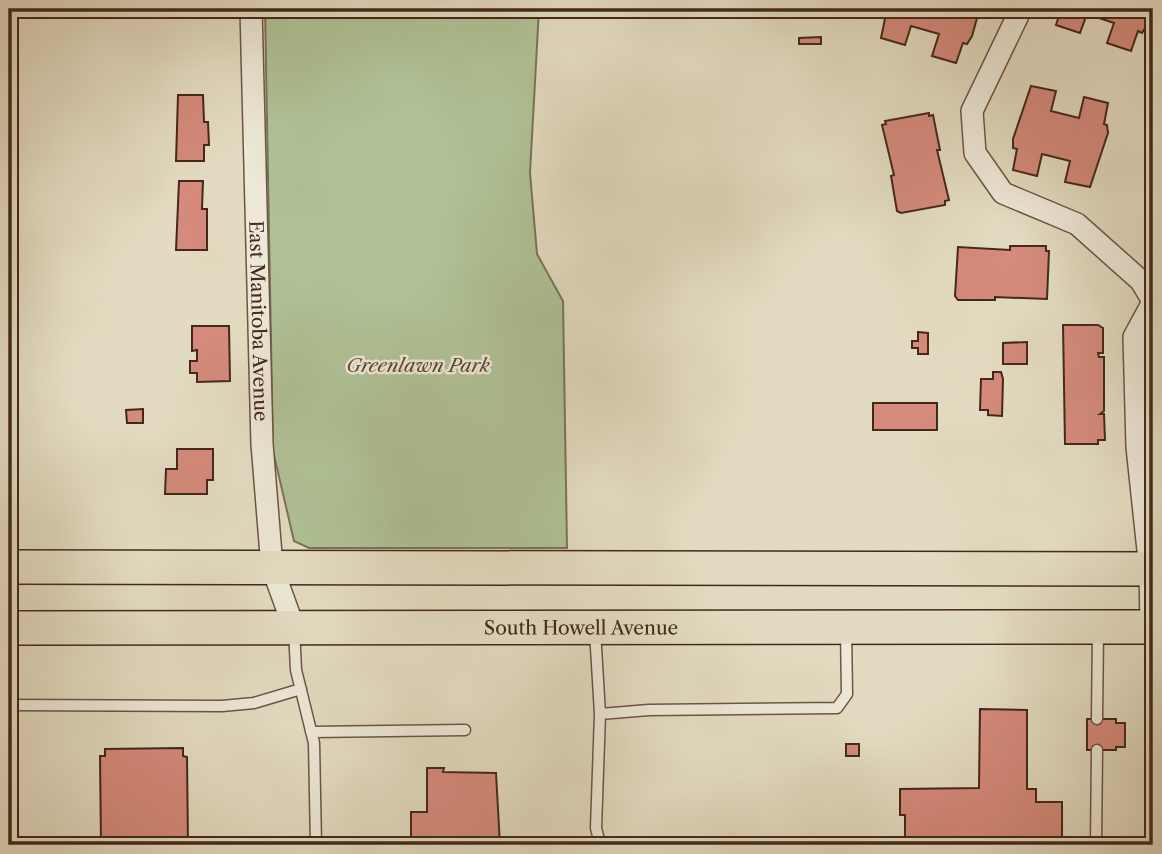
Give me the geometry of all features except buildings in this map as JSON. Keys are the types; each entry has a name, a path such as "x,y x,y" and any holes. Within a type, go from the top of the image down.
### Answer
{"main road":[{"path":"9,566 1152,569"},
{"name":"South Howell Avenue","path":"9,628 1152,627"}],"street":[{"name":"East Manitoba Avenue","path":"251,9 262,432 272,567 294,628"},
{"path":"1021,9 972,111 975,153 1003,193 1077,224 1147,277 1153,301 1134,337 1137,447 1152,569 1152,627"},
{"path":"1137,393 1153,373"}],"lane":[{"path":"600,714 649,710 837,708 847,694 846,626"},
{"path":"595,627 600,714 596,828 598,840 608,845"},
{"path":"1097,719 1098,627"},
{"path":"294,628 296,670 312,732 316,845"},
{"path":"9,705 222,706 254,703 301,689"},
{"path":"312,732 465,730"},
{"path":"1096,845 1097,750"}],"green space":[{"name":"Greenlawn Park","path":"265,9 539,9 530,173 537,254 563,301 567,548 309,548 294,541 273,451"}]}
